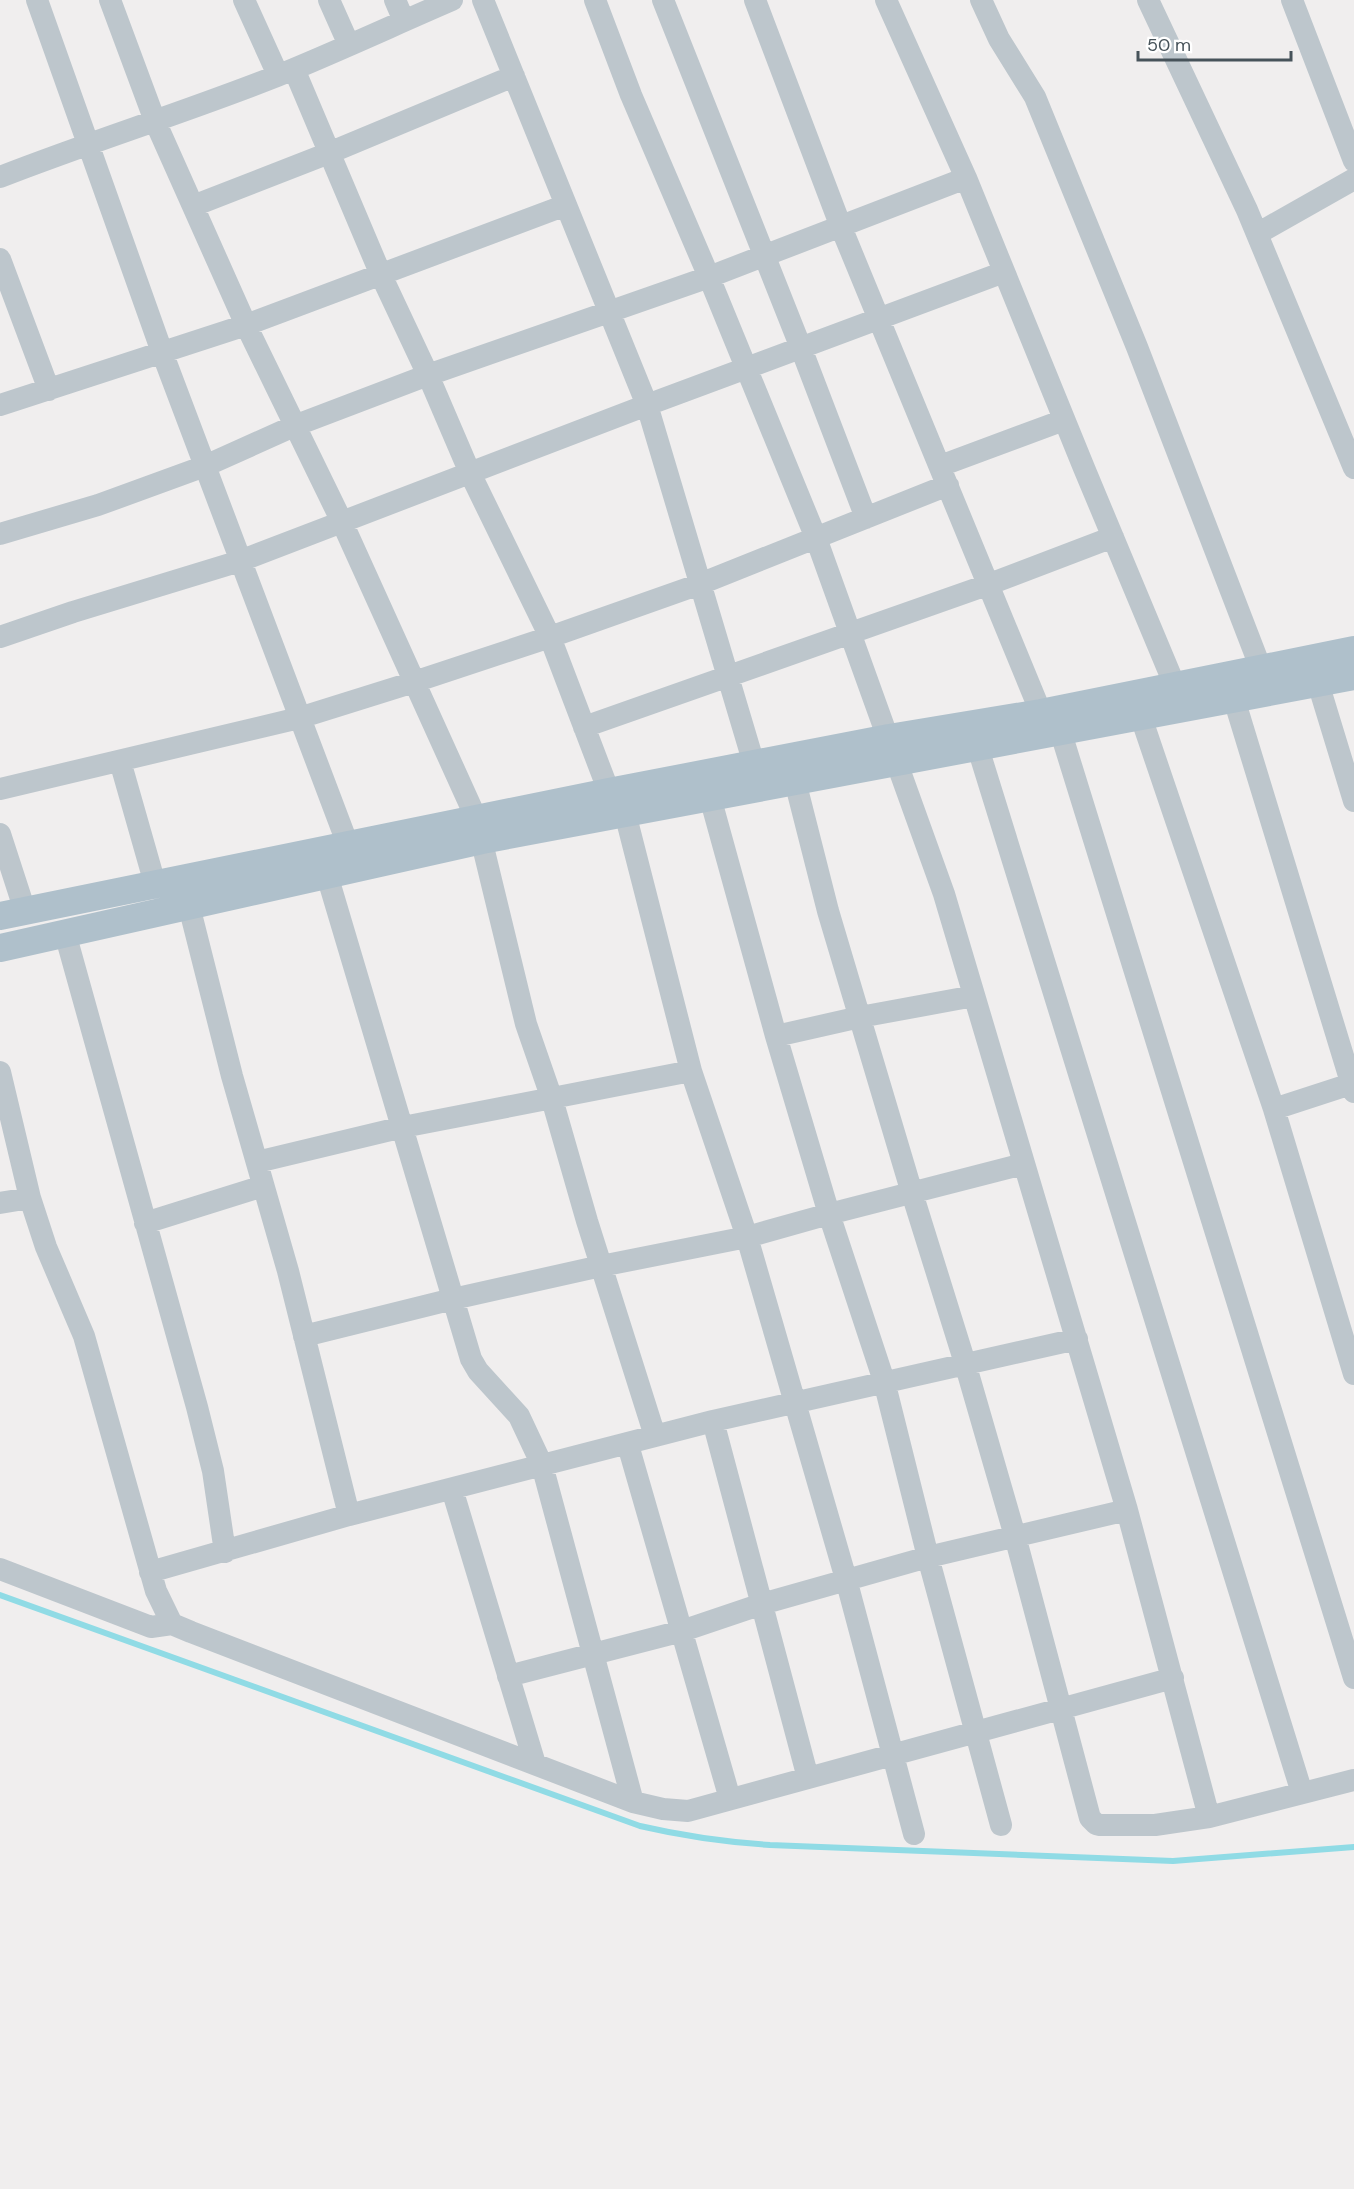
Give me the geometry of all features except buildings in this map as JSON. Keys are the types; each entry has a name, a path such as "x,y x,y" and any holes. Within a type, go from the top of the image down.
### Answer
{"main road":[{"path":"12,914 348,845 479,829 617,802 754,764 893,750 978,748 1052,719 1141,717 1234,699 1265,680 1354,650"},
{"path":"617,802 710,797 795,781 893,750 1052,719 1175,686 1265,680 1318,683 1354,676"},
{"path":"0,948 327,875 479,829"}],"street":[{"path":"37,0 162,352 348,845"},
{"path":"110,0 155,121 246,325 342,522 479,829 526,1024 552,1098 601,1266 655,1436"},
{"path":"244,0 329,153 470,473 550,637 584,727 617,802 691,1071 747,1237 846,1579 914,1834"},
{"path":"329,0 349,45"},
{"path":"395,0 404,21"},
{"path":"0,177 87,143 155,121 286,72 452,0"},
{"path":"483,0 647,405 754,764"},
{"path":"595,0 631,94 816,538 944,894 1127,1510 1209,1817"},
{"path":"663,0 866,518"},
{"path":"755,0 842,227 987,585 1052,719 1354,1678"},
{"path":"886,0 966,178 1175,686"},
{"path":"981,0 999,39 1035,97 1137,347 1265,680"},
{"path":"1148,0 1257,234 1354,468"},
{"path":"1292,0 1354,161"},
{"path":"193,206 329,153 514,76"},
{"path":"0,534 98,505 205,466 294,426 428,375 709,277 966,178"},
{"path":"1257,234 1354,179"},
{"path":"0,405 246,325 566,205"},
{"path":"0,259 49,390"},
{"path":"0,637 240,561 647,405 1004,272"},
{"path":"0,789 299,718 550,637 700,584 866,518 944,476 1064,420"},
{"path":"584,727 987,585 1113,537"},
{"path":"1318,683 1354,801"},
{"path":"1234,699 1353,1086 1274,1109"},
{"path":"1141,717 1274,1109 1354,1374"},
{"path":"978,748 1302,1793"},
{"path":"120,760 155,884"},
{"path":"795,781 828,911 1015,1536 1088,1813 1096,1824 1155,1825 1209,1817 1354,1780"},
{"path":"710,797 776,1036 829,1214 884,1381 928,1557 1001,1825"},
{"path":"0,834 12,914"},
{"path":"327,875 471,1359 478,1371 519,1416 542,1465 633,1802"},
{"path":"189,906 232,1076 288,1270 349,1515"},
{"path":"65,933 197,1407 213,1471 225,1552"},
{"path":"776,1036 860,1017 974,996"},
{"path":"257,1162 403,1127 691,1071"},
{"path":"0,1072 30,1198 46,1247 84,1336 150,1572 163,1609 172,1624"},
{"path":"304,1336 453,1299 747,1237 1023,1164"},
{"path":"145,1223 263,1186"},
{"path":"0,1203 30,1198"},
{"path":"150,1572 349,1515 628,1445 713,1421 1077,1339"},
{"path":"713,1421 808,1778"},
{"path":"628,1445 730,1799"},
{"path":"452,1489 535,1764"},
{"path":"508,1676 682,1631 762,1604 928,1557 1127,1510"},
{"path":"0,1569 151,1627 172,1624 633,1802 663,1809 688,1811 1173,1678"}],"waterway":[{"path":"0,1595 640,1826 672,1833 770,1845 1173,1861 1354,1847"}]}
